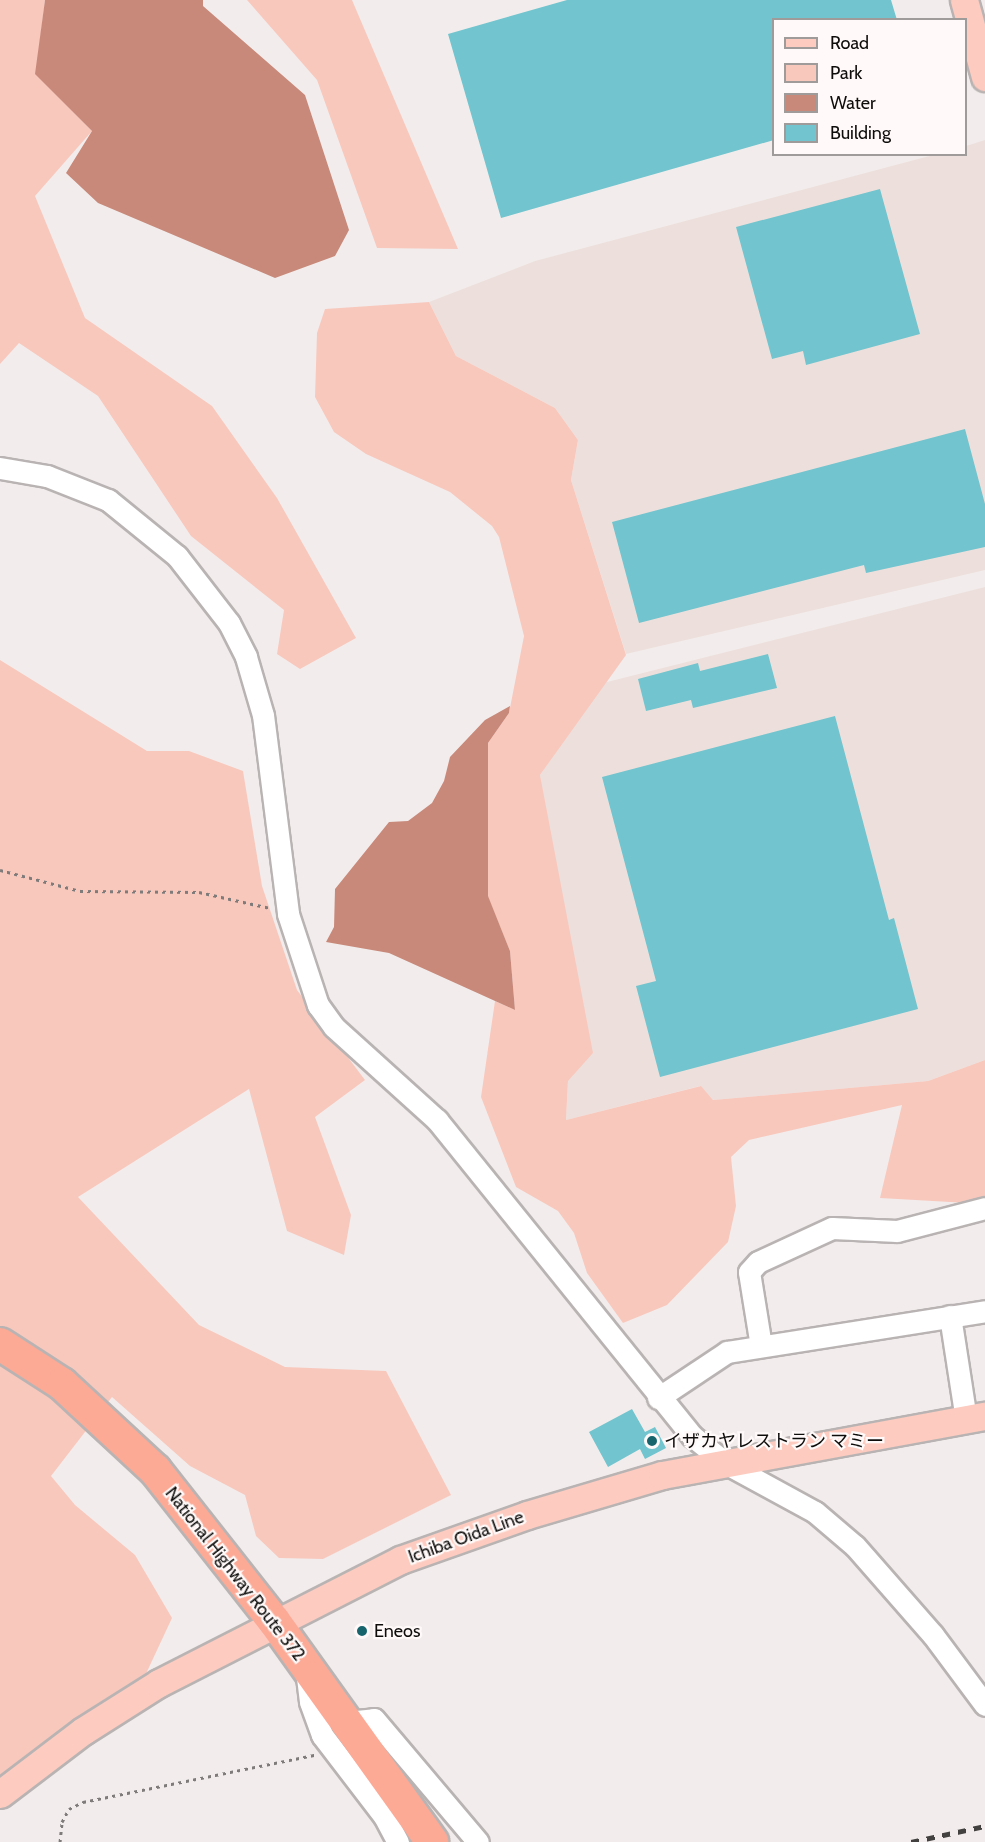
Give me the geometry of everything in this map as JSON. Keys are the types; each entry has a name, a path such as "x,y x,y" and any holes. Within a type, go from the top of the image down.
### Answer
{"highway":[{"name":"National Highway Route 372","path":"0,1344 62,1384 155,1470 274,1621 432,1842"}],"main road":[{"path":"964,0 981,43 985,77"},
{"name":"Ichiba Oida Line","path":"0,1794 83,1731 131,1701 274,1621 400,1560 527,1515 662,1475 976,1418"}],"street":[{"path":"0,468 48,476 108,500 177,556 229,623 246,657 263,715 288,914 318,1005 334,1026 438,1120 658,1398 692,1436 728,1464 786,1493 855,1546 933,1635 985,1705"},
{"path":"761,1346 749,1272 758,1262 832,1228 897,1231 985,1208"},
{"path":"658,1398 727,1352 985,1311"},
{"path":"950,1316 976,1418"},
{"path":"306,1665 310,1702 332,1752 384,1816 398,1842"},
{"path":"347,1722 374,1719 478,1842"}],"path":[{"path":"0,870 80,891 209,894 240,898 288,914"},
{"path":"60,1842 62,1822 69,1809 83,1802 332,1752"}],"shaded area":[{"path":"985,140 985,570 626,654 571,480 578,440 555,408 456,356 429,302 535,261 929,156 967,156 967,146"},
{"path":"985,587 985,1060 928,1081 713,1100 700,1086 566,1120 568,1081 540,775 603,683"}],"green space":[{"path":"0,0 45,0 36,74 92,131 35,196 85,318 212,406 277,498 356,638 300,669 277,654 284,610 191,536 98,396 19,343 0,364"},
{"path":"247,0 352,0 458,249 377,248 317,80"},
{"path":"429,302 456,356 555,408 578,440 571,480 626,655 540,775 593,1053 568,1081 566,1120 701,1086 713,1100 928,1081 985,1060 985,1197 968,1203 880,1198 902,1105 749,1140 731,1157 736,1206 728,1242 667,1305 623,1323 587,1273 574,1233 558,1211 516,1187 481,1097 495,1001 515,1010 510,951 488,897 488,743 509,713 524,636 499,537 492,526 450,492 366,454 334,432 315,397 317,333 325,309"},
{"path":"0,660 147,751 189,751 243,771 262,886 297,990 365,1080 315,1117 351,1215 344,1255 287,1231 249,1089 78,1197 199,1325 285,1367 386,1371 451,1495 323,1559 279,1558 256,1536 245,1495 190,1466 112,1397 51,1476 75,1505 135,1555 172,1618 144,1678 0,1781"}],"water":[{"path":"45,0 203,0 203,6 305,95 349,230 335,256 275,278 98,203 66,173 92,131 35,74"},
{"path":"510,706 509,713 488,743 488,896 510,951 515,1010 389,953 326,942 334,927 335,889 389,822 408,821 432,803 444,781 450,757 485,720"}],"building":[{"path":"567,0 891,0 896,18 772,18 772,141 501,218 448,34"},
{"path":"880,189 920,334 806,365 803,351 772,359 736,227"},
{"path":"965,429 985,504 985,547 866,573 864,565 639,623 612,522"},
{"path":"768,654 777,688 693,708 691,700 646,711 638,679 698,663 700,671"},
{"path":"835,716 889,920 894,918 918,1009 660,1077 636,986 656,981 602,777"},
{"path":"632,1409 645,1432 655,1427 666,1448 645,1459 640,1449 608,1467 589,1432"}],"railway":[{"path":"911,1842 985,1826"}],"place":[{"name":"イザカヤレストラン マミー","path":"652,1441"},
{"name":"Eneos","path":"362,1631"}]}
